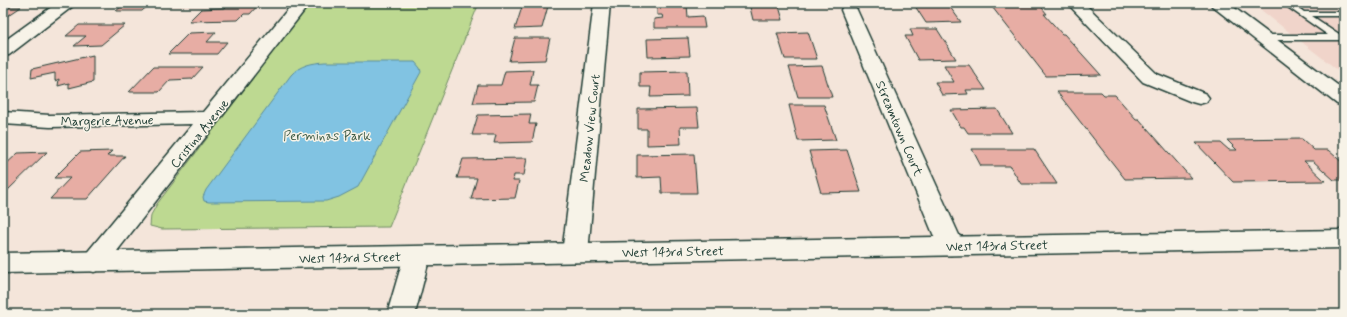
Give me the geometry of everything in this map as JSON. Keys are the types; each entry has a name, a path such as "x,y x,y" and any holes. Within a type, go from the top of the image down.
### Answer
{"street":[{"path":"3,51 67,3"},
{"name":"Cristina Avenue","path":"94,262 302,3"},
{"name":"Meadow View Court","path":"575,253 602,3"},
{"path":"1075,3 1150,78 1199,98"},
{"path":"1218,3 1344,100"},
{"name":"Streamtown Court","path":"849,10 951,246"},
{"name":"Margerie Avenue","path":"3,118 50,121 211,118"},
{"name":"West 143rd Street","path":"3,263 1344,239"},
{"path":"401,314 417,256"}],"lane":[{"path":"1286,3 1342,39"},
{"path":"1302,14 1344,14"},
{"path":"1264,38 1342,39"}],"shaded area":[{"path":"1252,3 1344,3 1344,75"}],"green space":[{"name":"Perminas Park","path":"310,3 479,3 389,227 162,229 150,226 151,215 157,204"}],"water":[{"path":"325,62 415,62 420,68 421,72 358,187 339,197 326,201 204,201 203,197 206,190 291,75 306,65"}],"building":[{"path":"126,3 151,3 142,11 116,11"},
{"path":"230,3 260,3 250,14 244,14 238,20 189,21 201,9 225,8"},
{"path":"749,3 778,3 783,20 753,20"},
{"path":"913,3 947,3 961,22 926,23"},
{"path":"989,3 1039,4 1047,14 1044,14 1101,75 1046,76"},
{"path":"687,5 688,17 703,16 705,28 654,28 654,19 663,18 662,15 657,15 657,6"},
{"path":"548,6 542,28 515,29 522,7"},
{"path":"3,7 21,7 9,15 3,15"},
{"path":"79,25 125,25 101,45 74,46 86,36 66,36"},
{"path":"910,29 937,29 956,59 918,60 905,36 913,36"},
{"path":"216,32 207,42 227,42 217,54 168,54 189,33"},
{"path":"808,32 817,59 785,59 777,33"},
{"path":"515,38 550,38 545,60 509,61"},
{"path":"688,38 690,56 648,57 647,39"},
{"path":"93,55 93,82 69,88 69,83 58,86 59,79 55,81 55,73 31,78 32,69"},
{"path":"944,65 969,65 986,90 966,90 968,94 942,95 935,82 954,82"},
{"path":"822,66 832,97 798,97 789,67"},
{"path":"153,67 203,67 192,79 170,80 159,92 129,92"},
{"path":"533,70 530,85 538,85 534,102 473,103 478,85 501,85 505,71"},
{"path":"687,71 688,96 650,97 651,87 640,87 640,72"},
{"path":"1057,92 1101,92 1104,95 1115,95 1136,119 1139,119 1191,178 1125,179"},
{"path":"789,105 824,105 836,140 798,141"},
{"path":"697,108 699,127 680,127 681,144 647,145 647,129 638,129 638,109"},
{"path":"997,109 1012,133 968,133 964,127 961,127 951,110"},
{"path":"531,114 529,124 536,124 532,142 494,143 496,135 472,135 478,115"},
{"path":"1302,139 1314,150 1328,150 1344,164 1344,180 1334,180 1313,161 1304,161 1325,181 1233,182 1196,143 1221,143 1229,150 1237,150 1227,140"},
{"path":"972,149 1034,149 1057,184 1021,184 1010,166 981,166"},
{"path":"847,150 861,192 821,193 809,151"},
{"path":"112,151 107,156 125,156 87,199 50,199 70,178 54,178 80,152"},
{"path":"47,152 8,190 3,190 3,167 18,153"},
{"path":"694,154 697,193 662,193 661,177 637,178 637,155"},
{"path":"527,158 524,175 514,175 513,181 519,181 515,198 471,199 477,178 457,178 463,159"}]}
